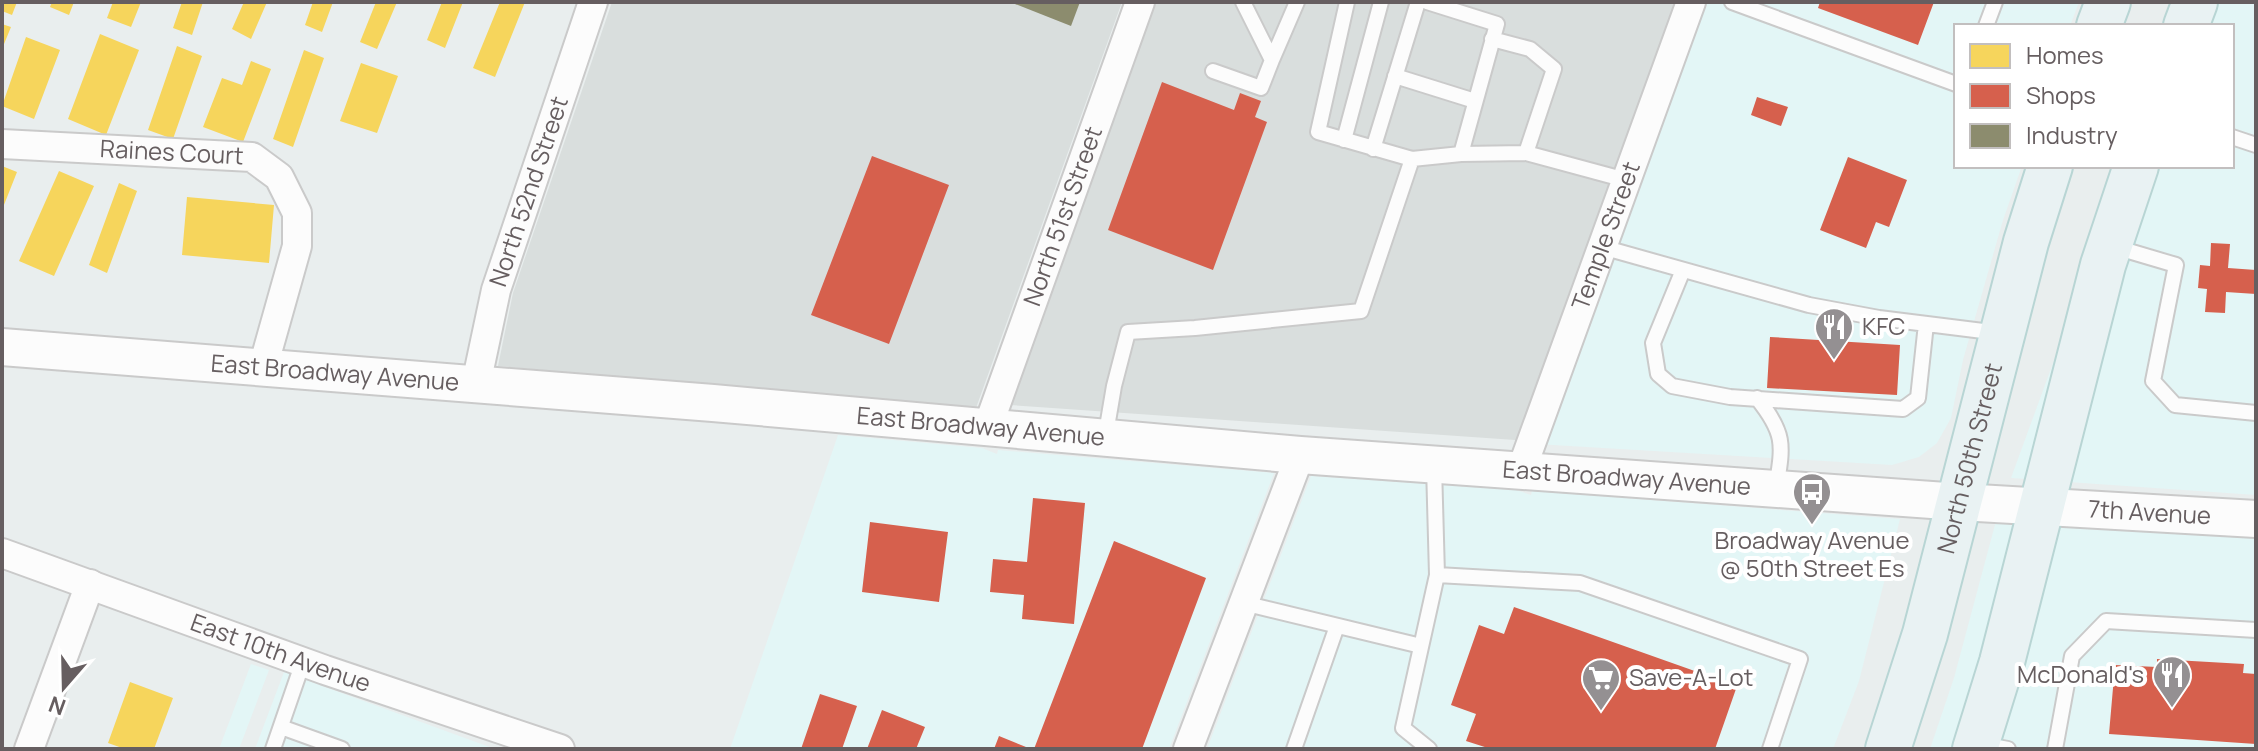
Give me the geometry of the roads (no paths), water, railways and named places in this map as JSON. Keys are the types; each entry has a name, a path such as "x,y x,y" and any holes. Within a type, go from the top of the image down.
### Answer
{"main road":[{"path":"2100,24 2108,2"},
{"path":"2187,24 2195,2"},
{"name":"North 50th Street","path":"1888,749 1925,634 2049,168"},
{"path":"1987,747 2002,662 2074,375 2110,245 2135,168"}],"street":[{"name":"North 52nd Street","path":"476,384 496,290 593,2"},
{"name":"North 51st Street","path":"987,429 1140,2"},
{"name":"Temple Street","path":"1521,471 1691,2"},
{"name":"Raines Court","path":"2,144 252,157 279,177 297,213 297,246 263,367"},
{"name":"East Broadway Avenue","path":"2,347 476,384 1300,455 1960,502 2042,505"},
{"path":"1188,749 1300,455"},
{"name":"7th Avenue","path":"2042,505 2256,519"},
{"name":"East 10th Avenue","path":"2,553 303,662 560,749"},
{"path":"29,749 90,584"}],"lane":[{"path":"1243,2 1272,60"},
{"path":"1213,71 1261,88 1297,2"},
{"path":"1347,2 1318,132 1412,159 1461,154 1526,153 1626,180"},
{"path":"1344,140 1381,2"},
{"path":"1373,149 1418,2"},
{"path":"1427,2 1497,24 1461,154"},
{"path":"1732,2 1954,83"},
{"path":"1987,24 1995,2"},
{"path":"1492,39 1530,49 1554,69 1526,153"},
{"path":"1395,76 1475,101"},
{"path":"2234,138 2256,145"},
{"path":"1105,439 1128,332 1361,311 1412,159"},
{"path":"2110,245 2176,265 2153,381 2175,405 2256,413"},
{"path":"1602,247 1809,305 2003,333"},
{"path":"1683,270 1653,343 1658,374 1672,386 1730,397 1903,409 1918,398 1926,324"},
{"path":"1757,398 1775,422 1783,449 1776,489"},
{"path":"1429,749 1403,728 1437,575 1434,465"},
{"path":"1437,575 1580,583 1800,659 1770,749"},
{"path":"1243,603 1421,646"},
{"path":"2055,749 2072,656 2106,621 2256,630"},
{"path":"1294,749 1337,626"},
{"path":"273,749 303,662"},
{"path":"281,727 342,749"}],"place":[{"name":"KFC","path":"1834,361"},
{"name":"Broadway Avenue @ 50th Street Es","path":"1812,526"},
{"name":"McDonald's","path":"2172,709"},
{"name":"Save-A-Lot","path":"1601,712"}]}
